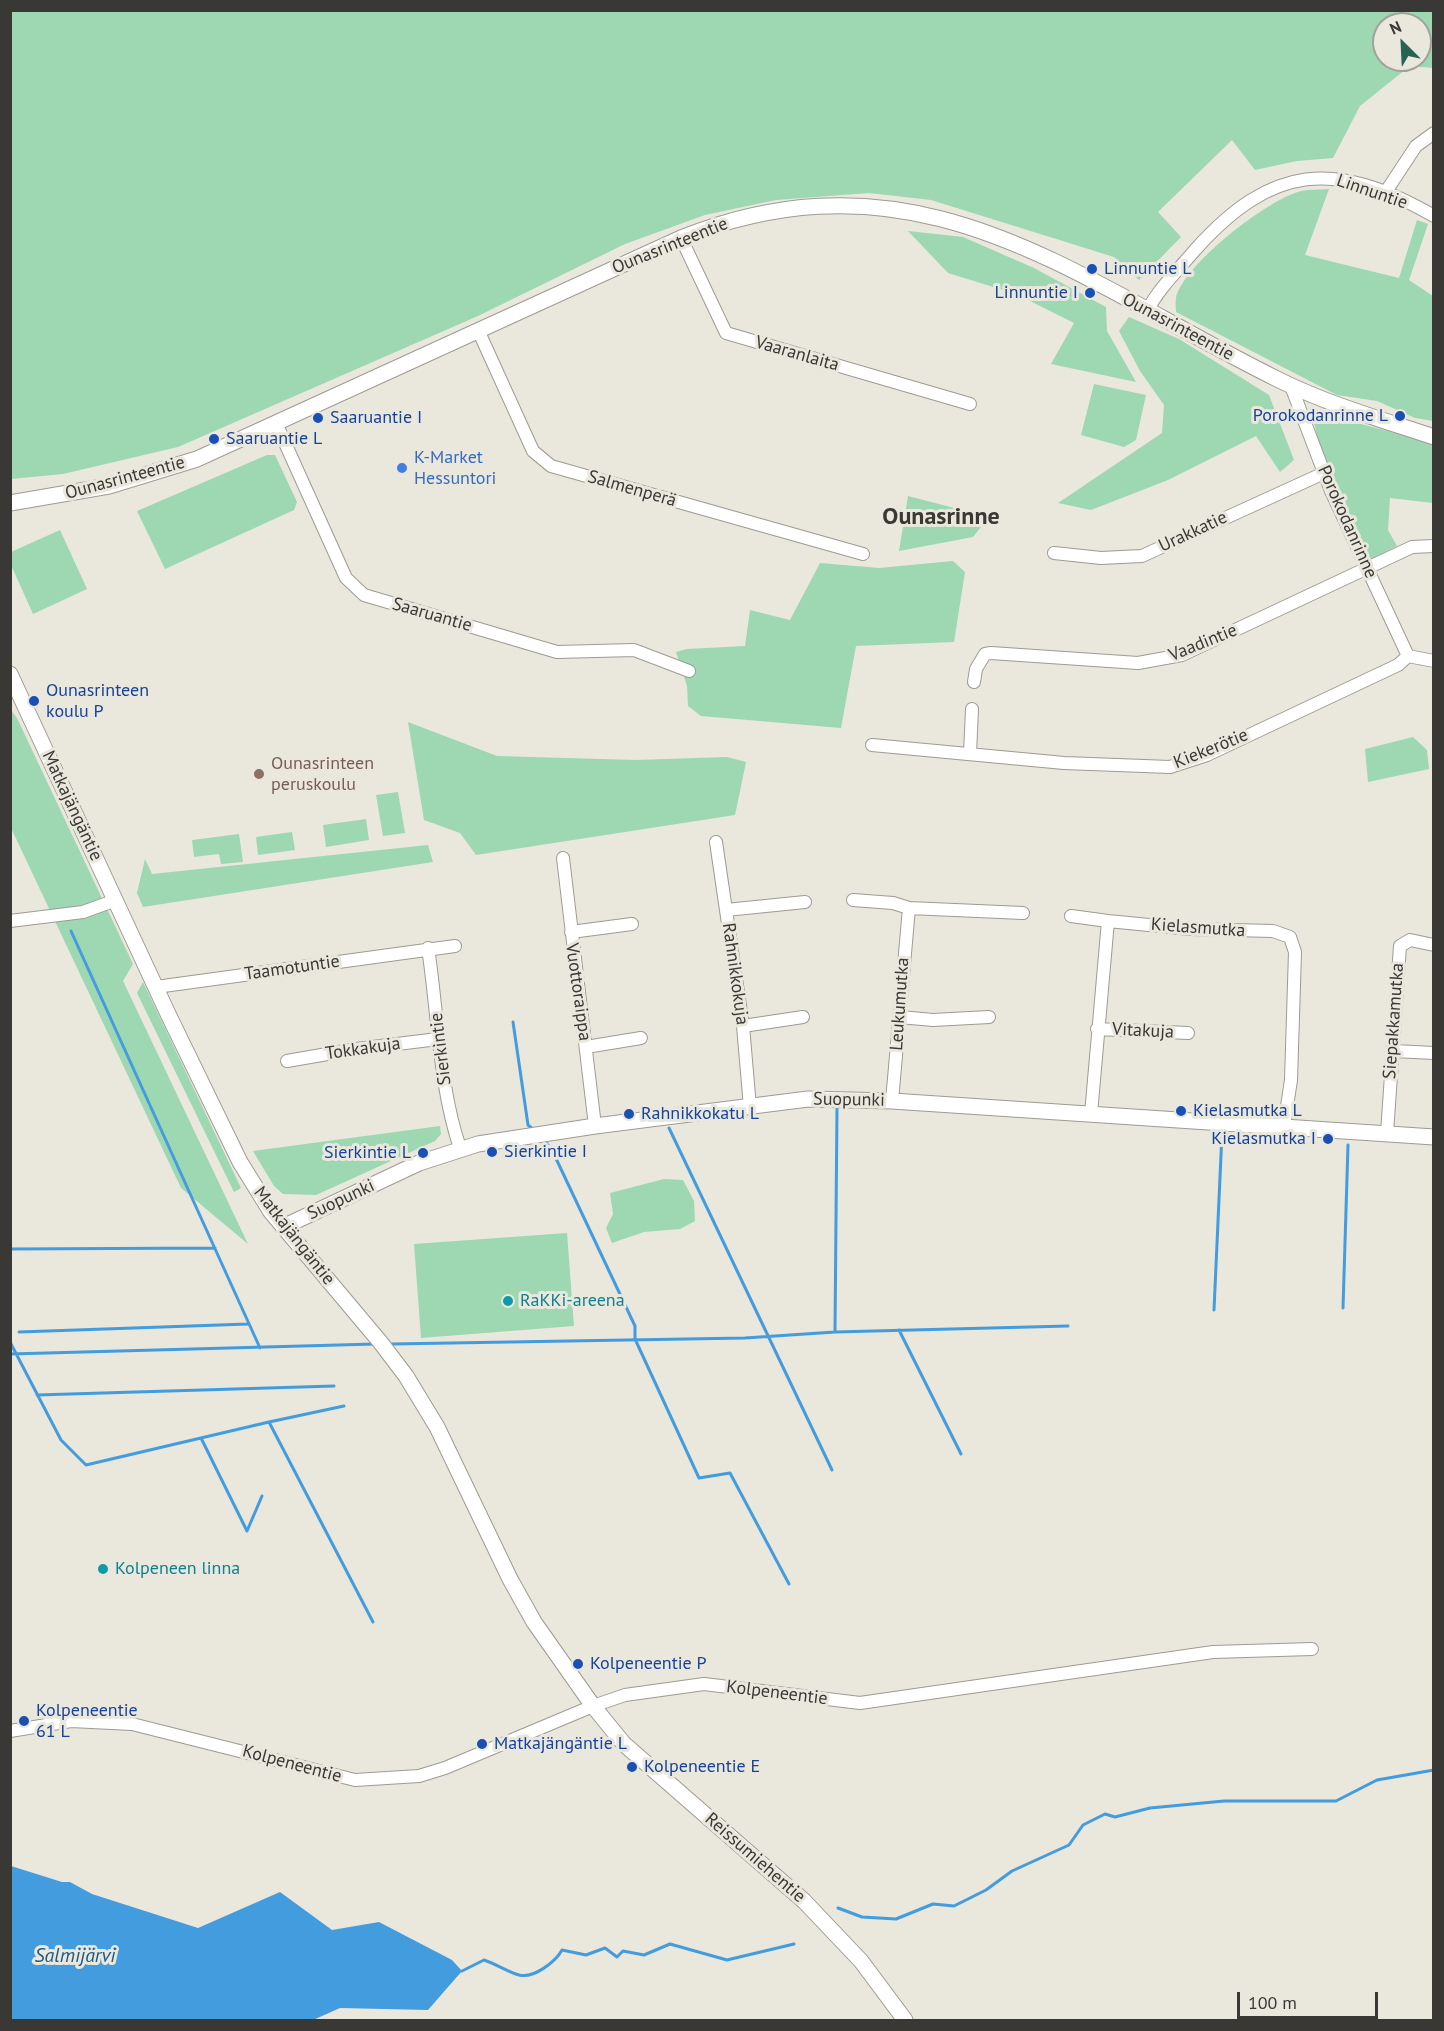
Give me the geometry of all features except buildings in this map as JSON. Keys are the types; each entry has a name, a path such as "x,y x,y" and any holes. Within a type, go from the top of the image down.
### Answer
{"street":[{"path":"1384,193 1416,146 1434,133"},
{"name":"Linnuntie","path":"1147,311 1158,293 1209,235 1239,208 1274,189 1302,179 1333,177 1348,180 1384,193 1434,216"},
{"name":"Ounasrinteentie","path":"10,503 135,479 197,459 681,238 738,219 812,206 861,206 920,213 978,228 1020,244 1064,265 1291,386 1330,403 1434,437"},
{"name":"Vaaranlaita","path":"681,238 726,333 970,404"},
{"name":"Salmenperä","path":"478,330 533,451 551,466 863,554"},
{"name":"Porokodanrinne","path":"1291,386 1323,473 1408,656"},
{"name":"Saaruantie","path":"276,423 345,578 364,595 557,651 634,650 688,671"},
{"name":"Urakkatie","path":"1054,553 1101,558 1142,556 1323,473"},
{"name":"Vaadintie","path":"974,682 980,661 985,654 991,653 1137,663 1182,655 1412,547 1434,546"},
{"path":"1408,656 1434,661"},
{"name":"Kiekerötie","path":"872,745 1064,763 1160,768 1181,765 1398,665 1408,656"},
{"name":"Matkajängäntie","path":"10,674 156,987 236,1154 257,1192 283,1227 406,1376 437,1427 510,1579 534,1622 593,1706"},
{"path":"970,754 972,709"},
{"name":"Rahnikkokuja","path":"716,842 743,1026 750,1107"},
{"name":"Vuottoraippa","path":"563,858 595,1126"},
{"path":"10,921 83,912 116,900"},
{"path":"853,900 893,903 909,908 1023,913"},
{"path":"726,910 805,902"},
{"name":"Leukumutka","path":"892,1101 909,908"},
{"path":"1071,915 1108,921 1092,1114"},
{"name":"Kielasmutka","path":"1108,921 1190,929 1273,931 1290,937 1295,952 1291,1080 1284,1126"},
{"path":"571,932 632,924"},
{"name":"Siepakkamutka","path":"1387,1133 1400,946 1410,940 1434,945"},
{"name":"Taamotuntie","path":"156,987 455,946"},
{"name":"Sierkintie","path":"428,948 438,1017 438,1039 460,1148"},
{"path":"743,1026 803,1017"},
{"path":"900,1017 933,1020 989,1017"},
{"name":"Vitakuja","path":"1098,1029 1188,1033"},
{"path":"586,1047 641,1038"},
{"name":"Tokkakuja","path":"287,1061 356,1049 438,1039"},
{"path":"1394,1052 1434,1053"},
{"name":"Suopunki","path":"283,1227 419,1162 460,1148 595,1126 808,1099 892,1101 1434,1137"},
{"name":"Kolpeneentie","path":"10,1731 71,1720 132,1724 334,1776 374,1780 419,1776 625,1695 704,1684 860,1702 1213,1652 1312,1648"},
{"name":"Reissumiehentie","path":"593,1706 624,1744 804,1901 861,1961 905,2020"}],"green space":[{"path":"11,10 1433,10 1434,68 1432,68 1432,12 1372,12 1372,72 1402,72 1360,106 1333,158 1297,161 1255,170 1232,140 1158,212 1181,237 1139,280 1114,257 931,200 869,193 776,200 705,215 625,244 478,316 178,447 63,474 11,479"},
{"path":"1329,189 1305,255 1399,278 1417,220 1428,224 1409,280 1433,296 1433,421 1415,418 1377,401 1337,395 1176,312 1176,298 1182,284 1194,268 1229,235 1269,206 1286,197 1304,190"},
{"path":"908,231 963,237 1034,268 1106,307 1107,331 1136,382 1051,364 1074,323 1016,294 948,273"},
{"path":"1129,317 1179,339 1269,395 1294,460 1280,472 1256,436 1168,480 1091,510 1058,503 1162,433 1164,405 1140,371 1119,331"},
{"path":"1094,384 1146,395 1136,440 1124,447 1081,435"},
{"path":"1312,411 1433,443 1433,503 1390,498 1388,530 1397,546 1369,560 1324,473"},
{"path":"267,455 275,455 297,502 294,510 165,569 137,511"},
{"path":"908,496 989,517 973,537 899,551"},
{"path":"60,530 87,589 33,614 11,565 11,552"},
{"path":"953,561 965,572 954,642 856,646 841,728 701,716 688,706 687,686 676,652 687,649 745,646 750,610 790,620 820,563 879,568"},
{"path":"11,710 17,718 133,964 123,981 248,1244 181,1188 11,828"},
{"path":"408,722 497,756 636,760 727,757 746,762 735,815 476,855 460,833 424,820"},
{"path":"1413,737 1427,750 1429,769 1368,782 1365,749"},
{"path":"398,792 405,833 383,836 376,795"},
{"path":"366,819 369,840 326,847 323,825"},
{"path":"292,832 295,850 258,855 256,837"},
{"path":"239,834 243,862 221,864 219,854 194,857 192,840"},
{"path":"428,845 433,862 143,907 137,893 145,859 152,874"},
{"path":"143,982 241,1188 234,1192 137,993"},
{"path":"440,1126 441,1134 435,1141 316,1195 283,1194 274,1186 253,1151"},
{"path":"664,1179 683,1180 694,1201 695,1221 680,1229 644,1232 612,1243 606,1228 613,1214 610,1193"},
{"path":"567,1233 574,1326 421,1338 414,1244"}],"water":[{"name":"Salmijärvi","path":"11,1866 62,1882 70,1882 92,1894 198,1928 280,1892 332,1930 379,1922 452,1960 462,1971 428,2010 340,2008 313,2020 11,2020"}],"waterway":[{"path":"71,931 260,1348"},
{"path":"513,1022 528,1125 534,1130"},
{"path":"835,1331 837,1108"},
{"path":"669,1128 832,1470"},
{"path":"1214,1310 1222,1133"},
{"path":"543,1139 552,1150 635,1326 635,1339 699,1478 730,1473 789,1584"},
{"path":"1343,1308 1348,1145"},
{"path":"10,1249 215,1248"},
{"path":"19,1332 248,1324"},
{"path":"392,1344 745,1338 835,1332 1068,1326"},
{"path":"899,1330 961,1454"},
{"path":"10,1342 61,1440 86,1465 269,1422 373,1622"},
{"path":"10,1354 375,1344"},
{"path":"37,1395 334,1386"},
{"path":"269,1422 344,1406"},
{"path":"201,1438 247,1531 262,1496"},
{"path":"838,1908 862,1917 896,1919 933,1904 954,1906 986,1890 1012,1871 1069,1845 1083,1825 1105,1814 1115,1817 1150,1808 1224,1801 1336,1801 1377,1780 1434,1770"},
{"path":"462,1971 484,1960 525,1976 538,1972 550,1964 562,1950 586,1955 605,1948 617,1957 623,1951 644,1955 670,1944 727,1960 794,1944"}],"place":[{"name":"Linnuntie L","path":"1092,269"},
{"name":"Linnuntie I","path":"1090,293"},
{"name":"Porokodanrinne L","path":"1400,416"},
{"name":"Saaruantie I","path":"318,418"},
{"name":"Saaruantie L","path":"214,439"},
{"name":"K-Market Hessuntori","path":"402,468"},
{"name":"Ounasrinteen koulu P","path":"34,701"},
{"name":"Ounasrinteen peruskoulu","path":"259,774"},
{"name":"Kielasmutka L","path":"1181,1111"},
{"name":"Rahnikkokatu L","path":"629,1114"},
{"name":"Kielasmutka I","path":"1328,1139"},
{"name":"Sierkintie I","path":"492,1152"},
{"name":"Sierkintie L","path":"423,1153"},
{"name":"RaKKi-areena","path":"508,1301"},
{"name":"Kolpeneen linna","path":"103,1569"},
{"name":"Kolpeneentie P","path":"578,1664"},
{"name":"Kolpeneentie 61 L","path":"24,1721"},
{"name":"Matkajängäntie L","path":"482,1744"},
{"name":"Kolpeneentie E","path":"632,1767"}],"district":[{"name":"Ounasrinne","path":"941,517"}]}
